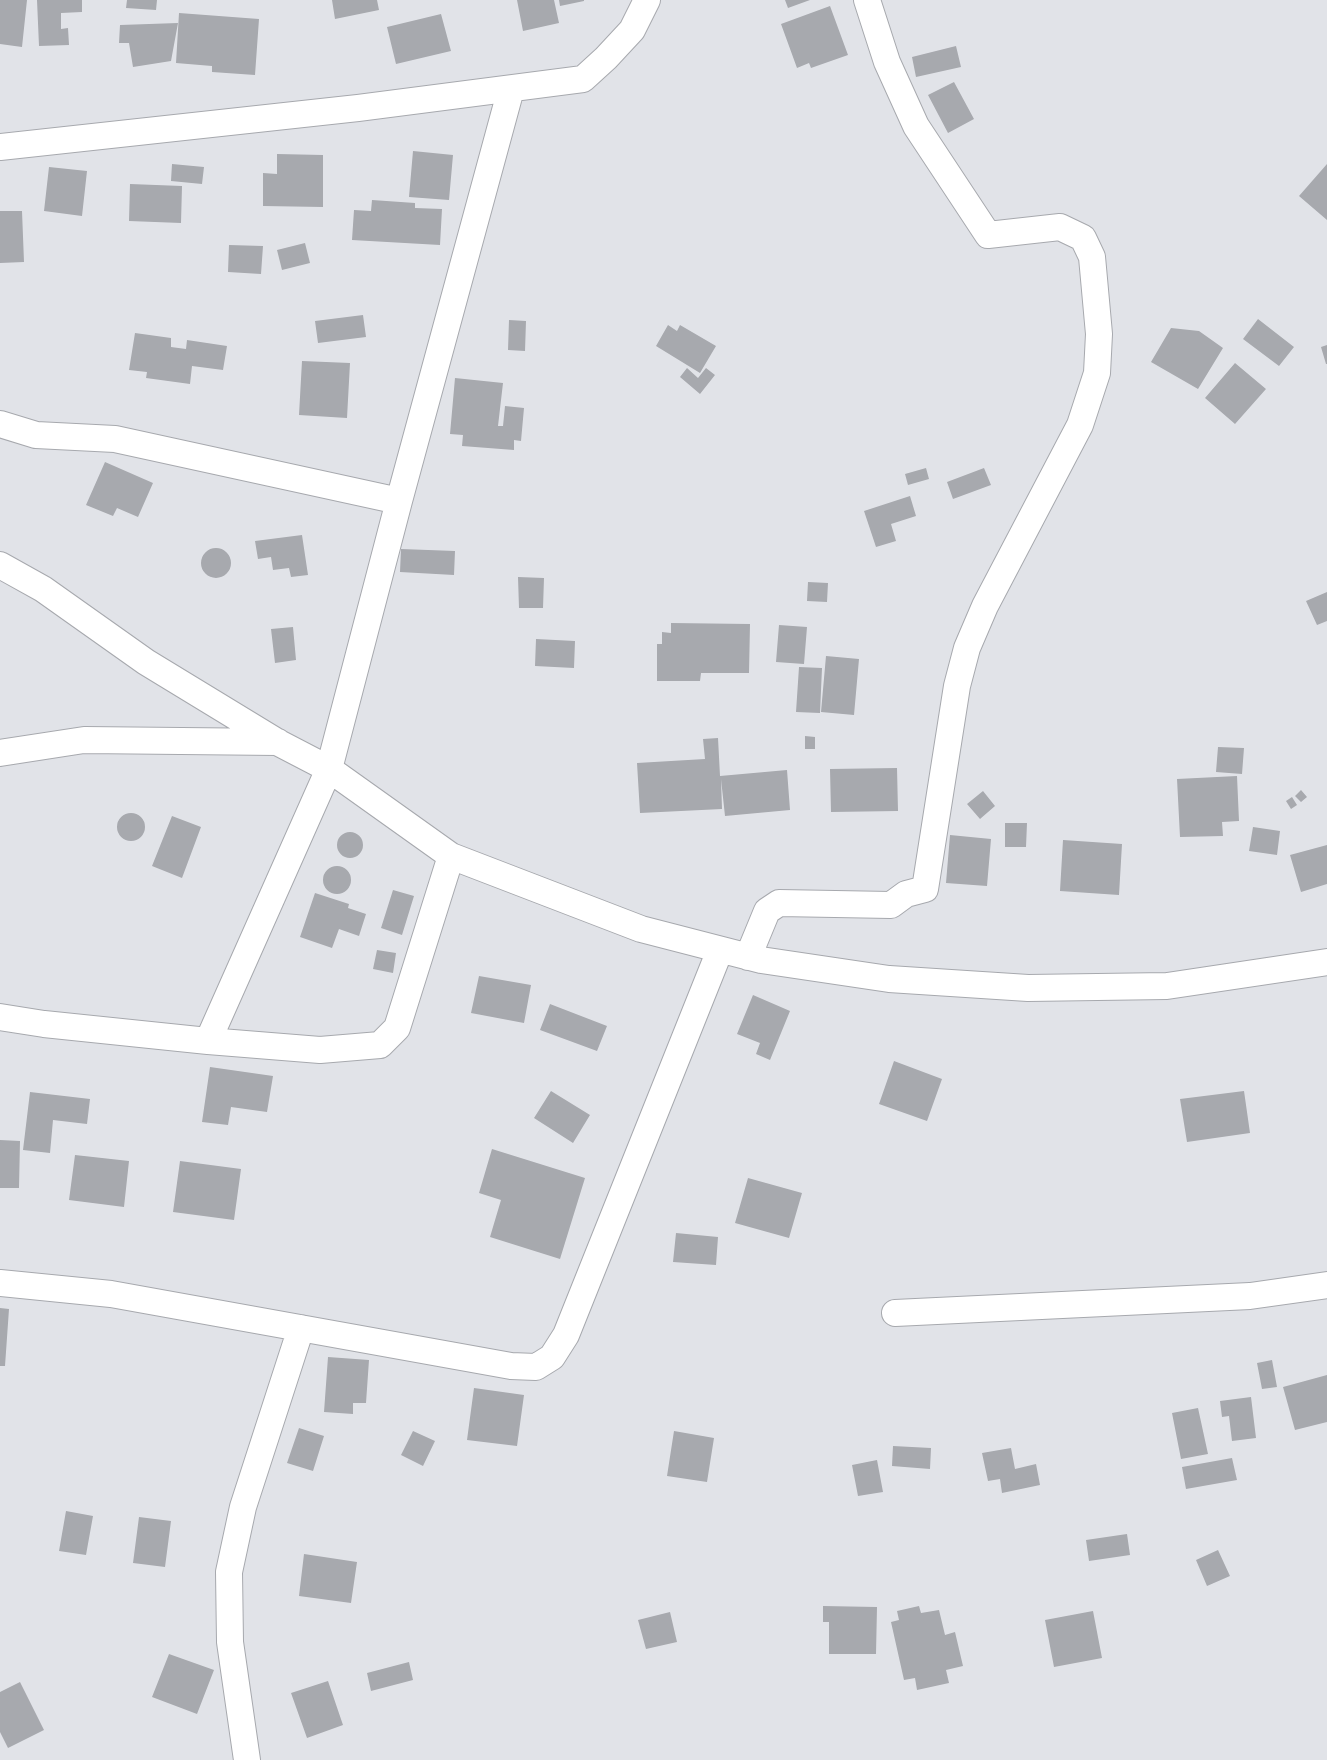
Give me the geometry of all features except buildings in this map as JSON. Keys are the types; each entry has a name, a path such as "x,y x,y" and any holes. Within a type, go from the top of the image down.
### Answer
{"street":[{"path":"0,147 583,79 632,30 647,0"},
{"path":"748,957 767,911 778,903 891,904 906,894 925,889 957,686 967,648 985,606 1080,425 1097,373 1099,334 1092,257 1083,238 1060,227 988,235 916,126 887,62 867,0"},
{"path":"208,1041 329,769 511,89"},
{"path":"0,424 36,435 115,439 399,501"},
{"path":"0,564 43,589 146,662 279,742 329,769 451,856 641,929 748,957 889,979 1028,988 1167,986 1327,962"},
{"path":"0,753 84,740 279,742"},
{"path":"0,1017 208,1041 320,1050 380,1045 398,1028 451,856"},
{"path":"0,1282 111,1294 511,1366 536,1367 552,1357 566,1335 720,950"},
{"path":"894,1312 1250,1296 1327,1285"},
{"path":"247,1760 230,1642 230,1572 243,1507 302,1328"}]}
